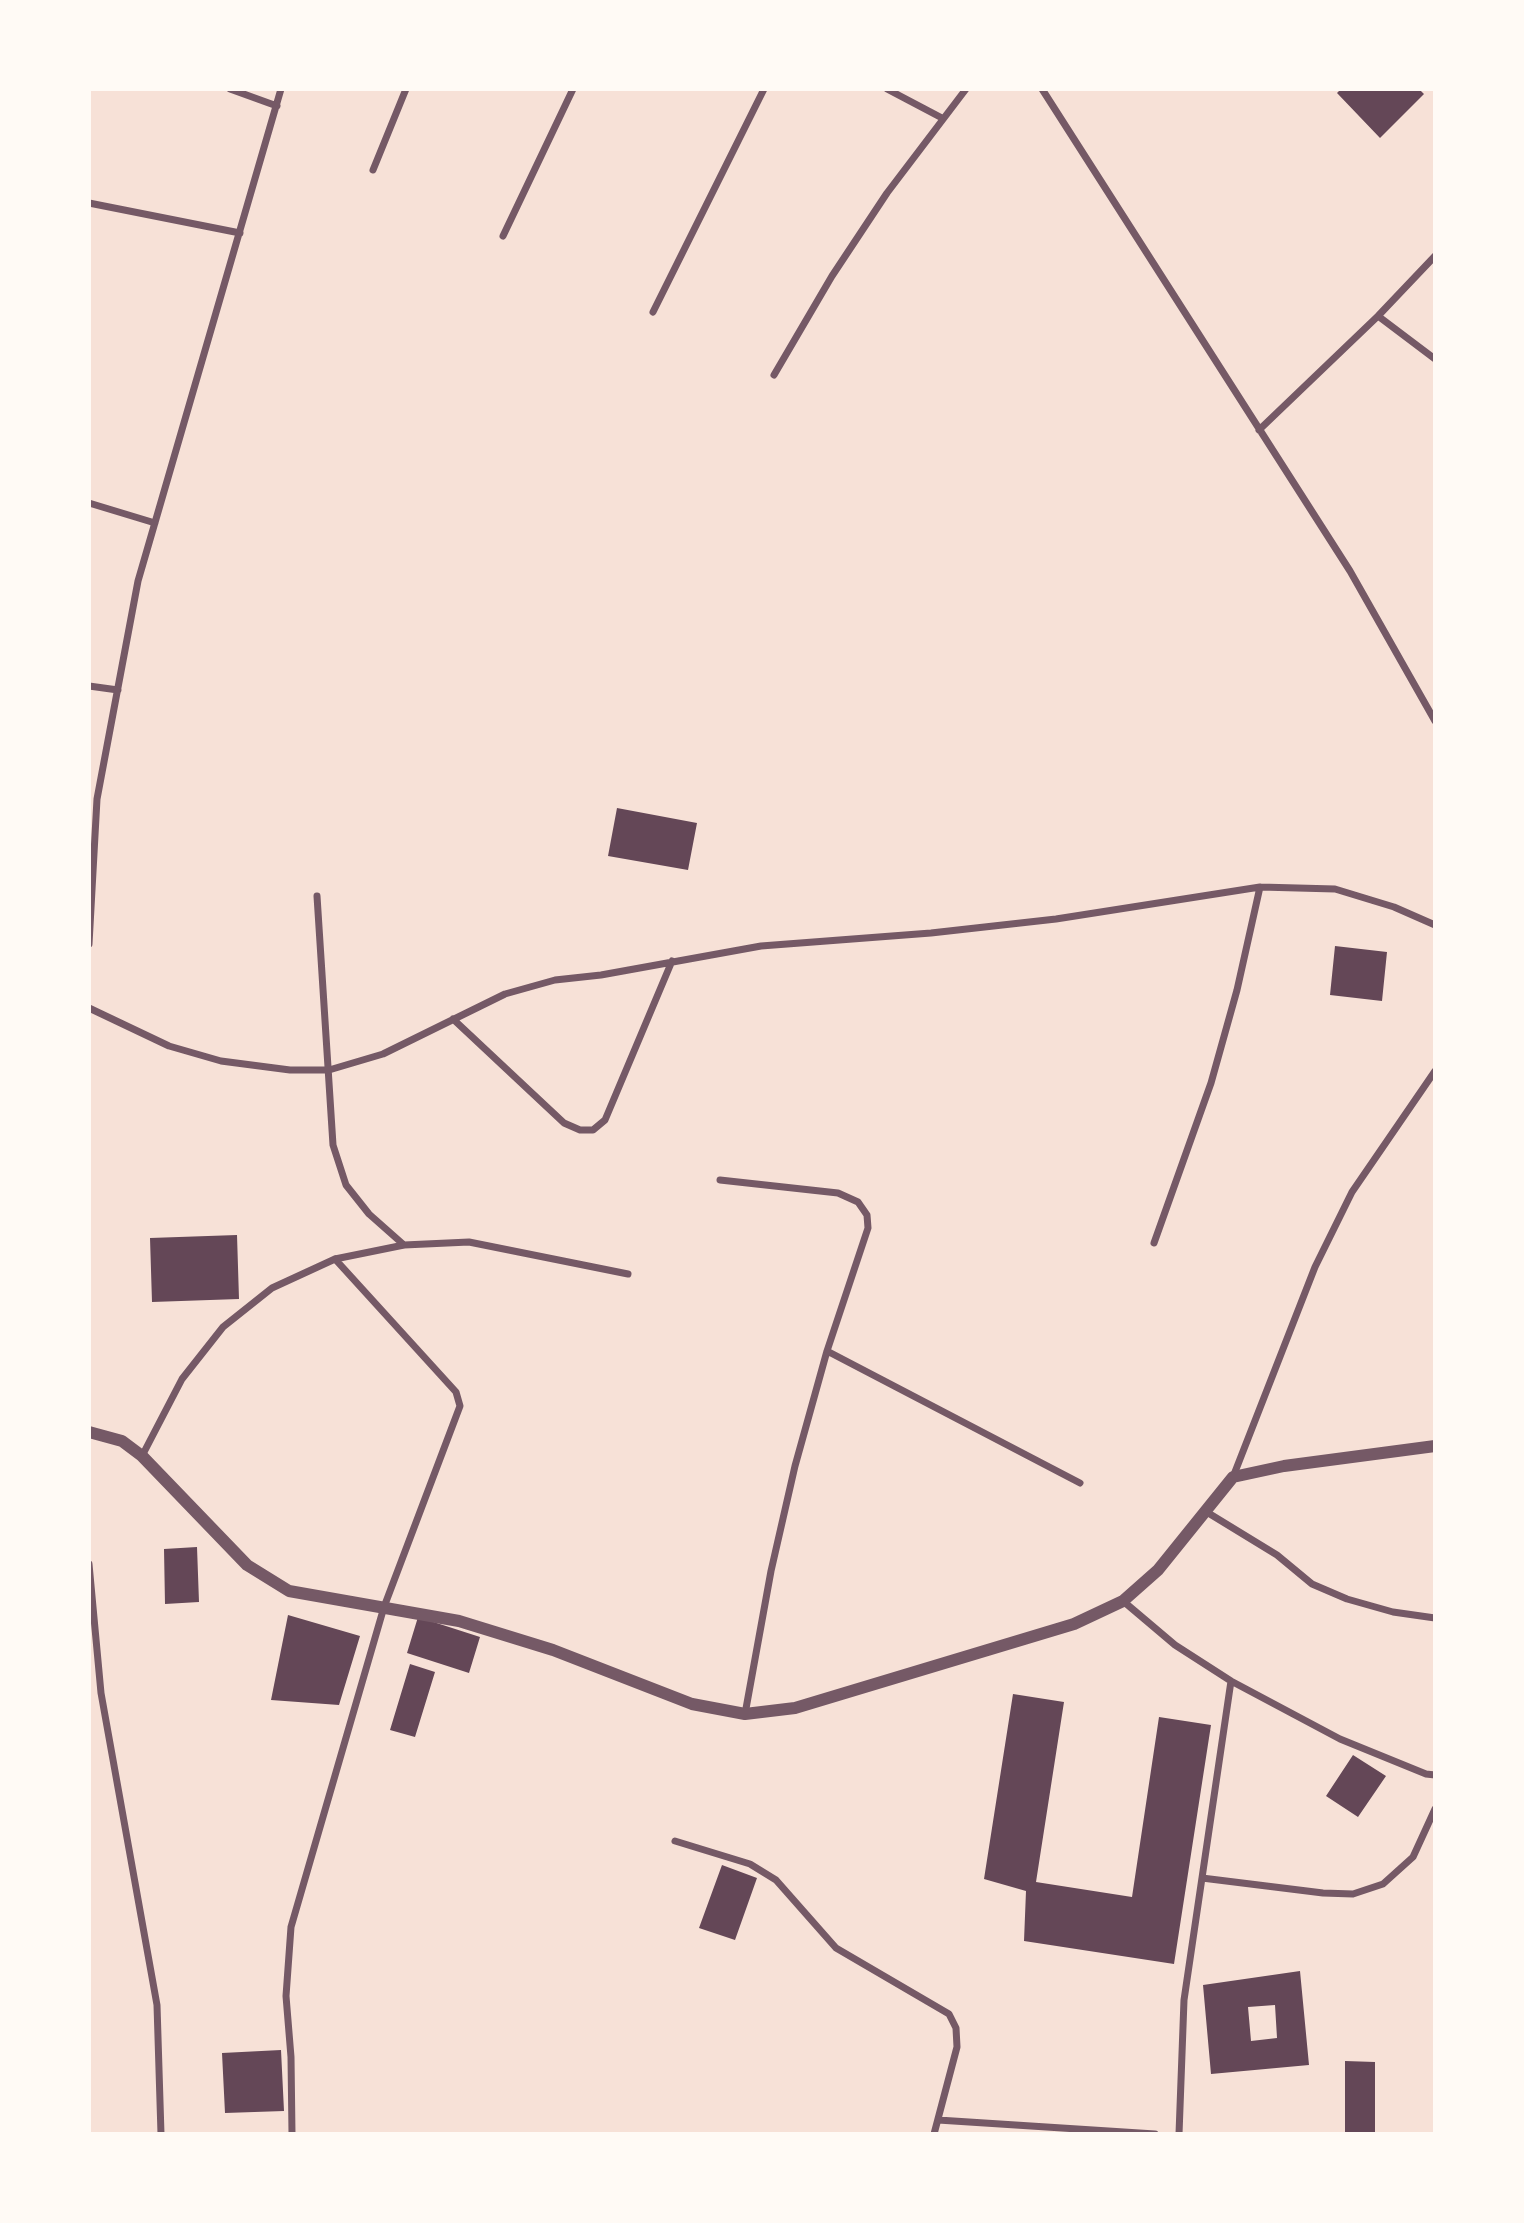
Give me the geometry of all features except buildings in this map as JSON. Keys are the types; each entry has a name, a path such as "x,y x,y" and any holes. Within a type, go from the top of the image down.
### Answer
{"street":[{"path":"230,89 277,106"},
{"path":"89,944 93,798 118,690 138,581 281,89"},
{"path":"373,170 406,89"},
{"path":"503,236 573,89"},
{"path":"653,312 764,89"},
{"path":"887,89 942,118"},
{"path":"775,375 832,276 942,118 966,89"},
{"path":"1042,89 1350,571 1435,721"},
{"path":"89,203 240,233"},
{"path":"1259,430 1378,316 1435,256"},
{"path":"1378,316 1435,359"},
{"path":"89,503 155,523"},
{"path":"89,686 118,690"},
{"path":"89,1008 169,1046 221,1061 290,1070 329,1070 383,1054 505,994 555,979 761,946 931,933 1056,919 1259,887 1335,889 1394,907 1435,925"},
{"path":"1154,1243 1211,1083 1237,990 1259,887"},
{"path":"317,896 333,1145 346,1185 369,1214 404,1245"},
{"path":"453,1019 564,1123 580,1130 593,1130 605,1120 672,961"},
{"path":"93,1433 122,1441 142,1456 247,1565 289,1591 460,1621 554,1650 692,1704 745,1714 794,1708 1074,1624 1123,1601 1158,1570 1233,1477 1315,1267 1352,1192 1435,1070"},
{"path":"720,1180 838,1193 858,1202 867,1214 868,1228 827,1351 780,1532 745,1714"},
{"path":"142,1456 182,1379 223,1327 272,1288 335,1259 404,1245 469,1242 628,1274"},
{"path":"292,2134 291,2057 286,1996 291,1927 384,1607 460,1406 456,1392 335,1259"},
{"path":"827,1351 1080,1483"},
{"path":"1233,1477 1284,1466 1435,1447"},
{"path":"1205,1511 1277,1555 1312,1584 1348,1599 1393,1612 1435,1618"},
{"path":"89,1564 101,1693 157,2005 161,2134"},
{"path":"1123,1601 1175,1645 1231,1681 1340,1739 1426,1774 1435,1775"},
{"path":"1179,2134 1184,2000 1231,1681"},
{"path":"1202,1878 1323,1893 1353,1894 1383,1884 1413,1857 1435,1809"},
{"path":"676,1841 750,1864 776,1880 836,1948 949,2014 956,2028 957,2047 934,2134"},
{"path":"937,2120 1155,2134"}]}
